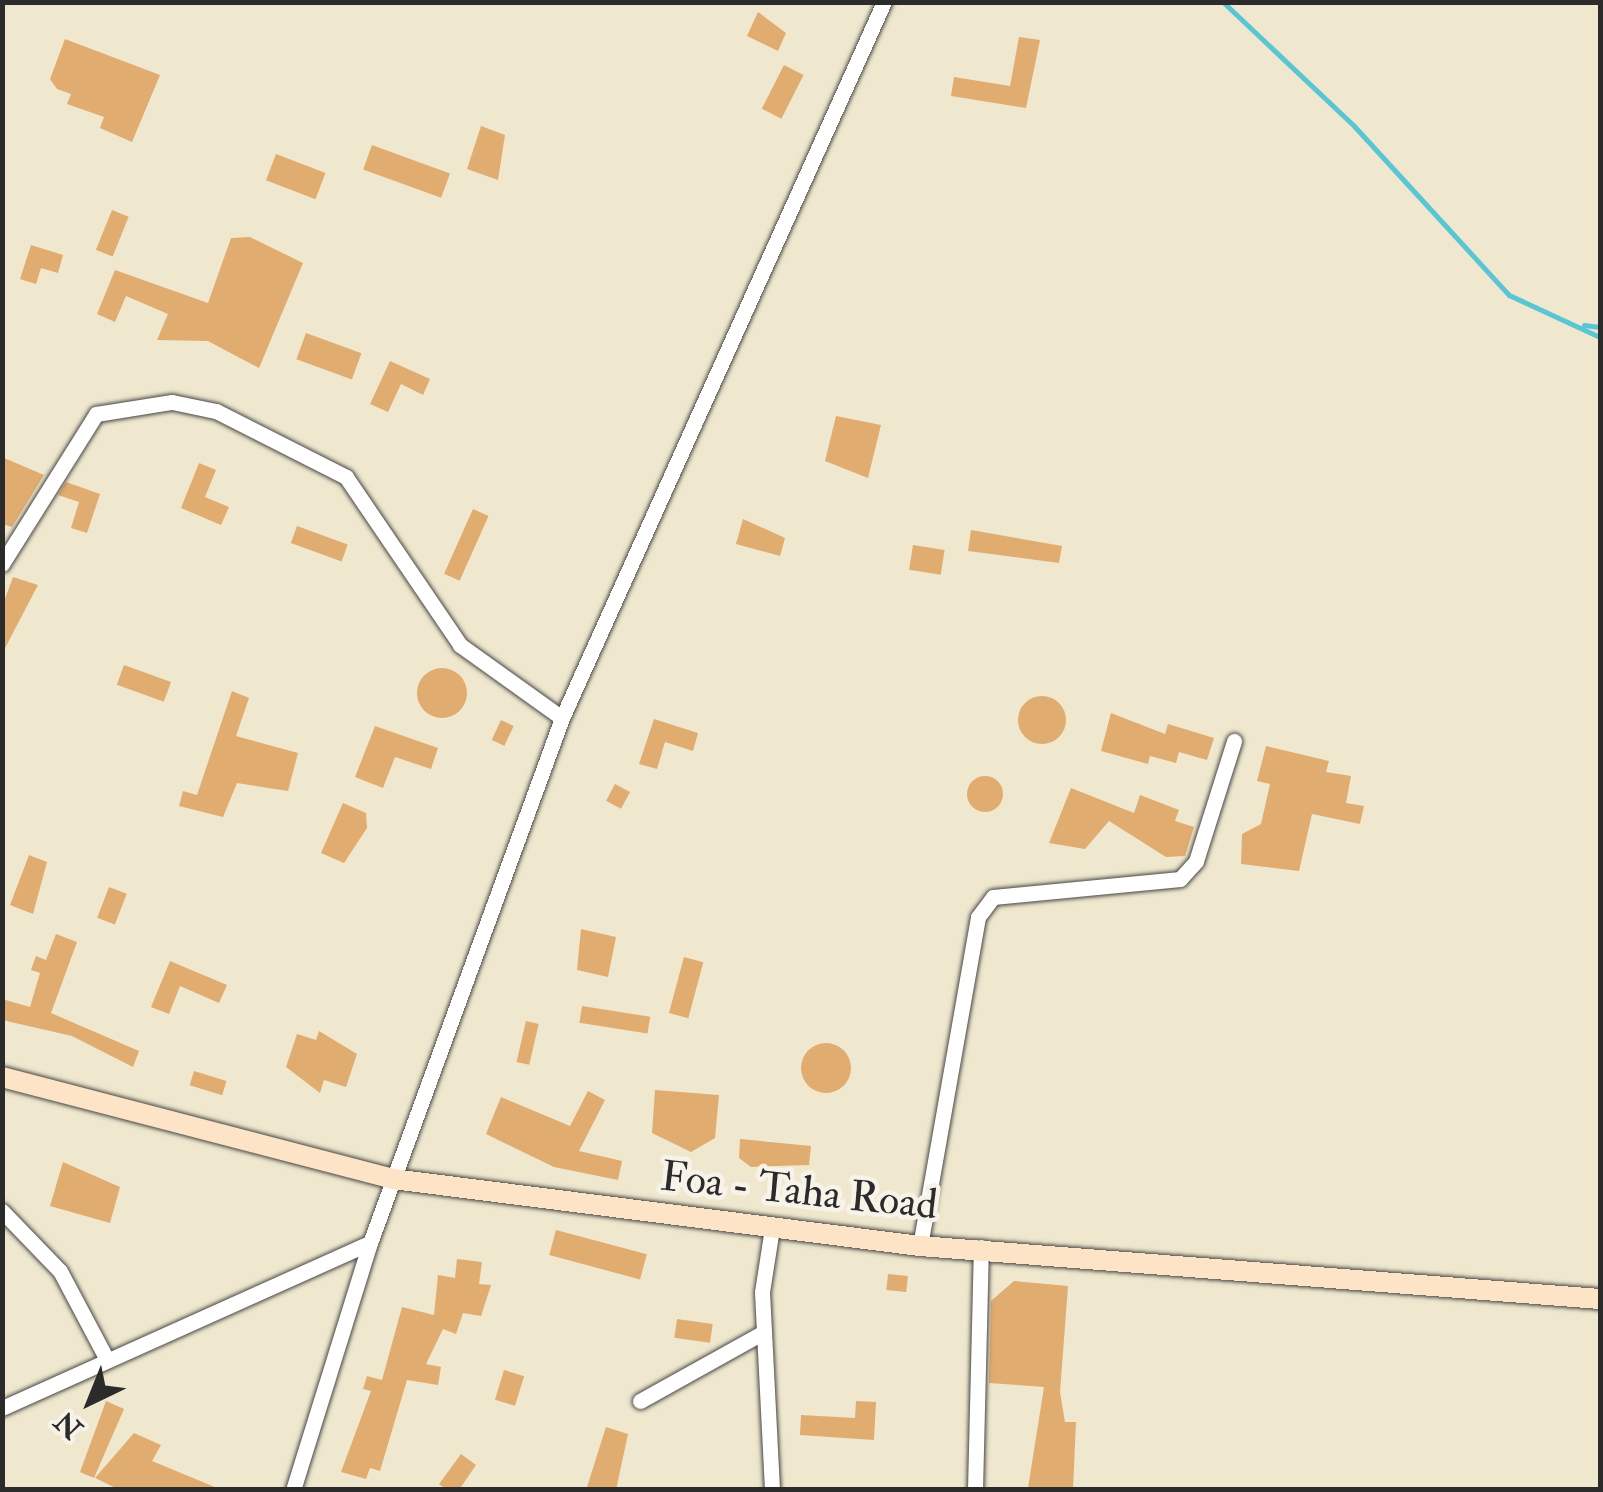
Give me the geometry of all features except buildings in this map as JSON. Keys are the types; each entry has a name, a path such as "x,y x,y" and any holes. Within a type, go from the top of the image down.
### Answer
{"street":[{"path":"293,1490 370,1242 562,718 884,2"},
{"path":"2,564 96,414 172,402 216,411 346,478 460,645 562,718"},
{"path":"920,1246 978,916 993,897 1180,879 1196,861 1234,741"},
{"name":"Foa - Taha Road","path":"2,1078 393,1179 920,1246 981,1247 1600,1299"},
{"path":"2,1211 60,1271 106,1358"},
{"path":"772,1228 762,1334 772,1490"},
{"path":"2,1408 370,1242"},
{"path":"975,1490 981,1247"},
{"path":"640,1400 762,1334"}],"waterway":[{"path":"1223,2 1355,127 1509,295 1600,337"},
{"path":"1584,325 1600,327"}]}
